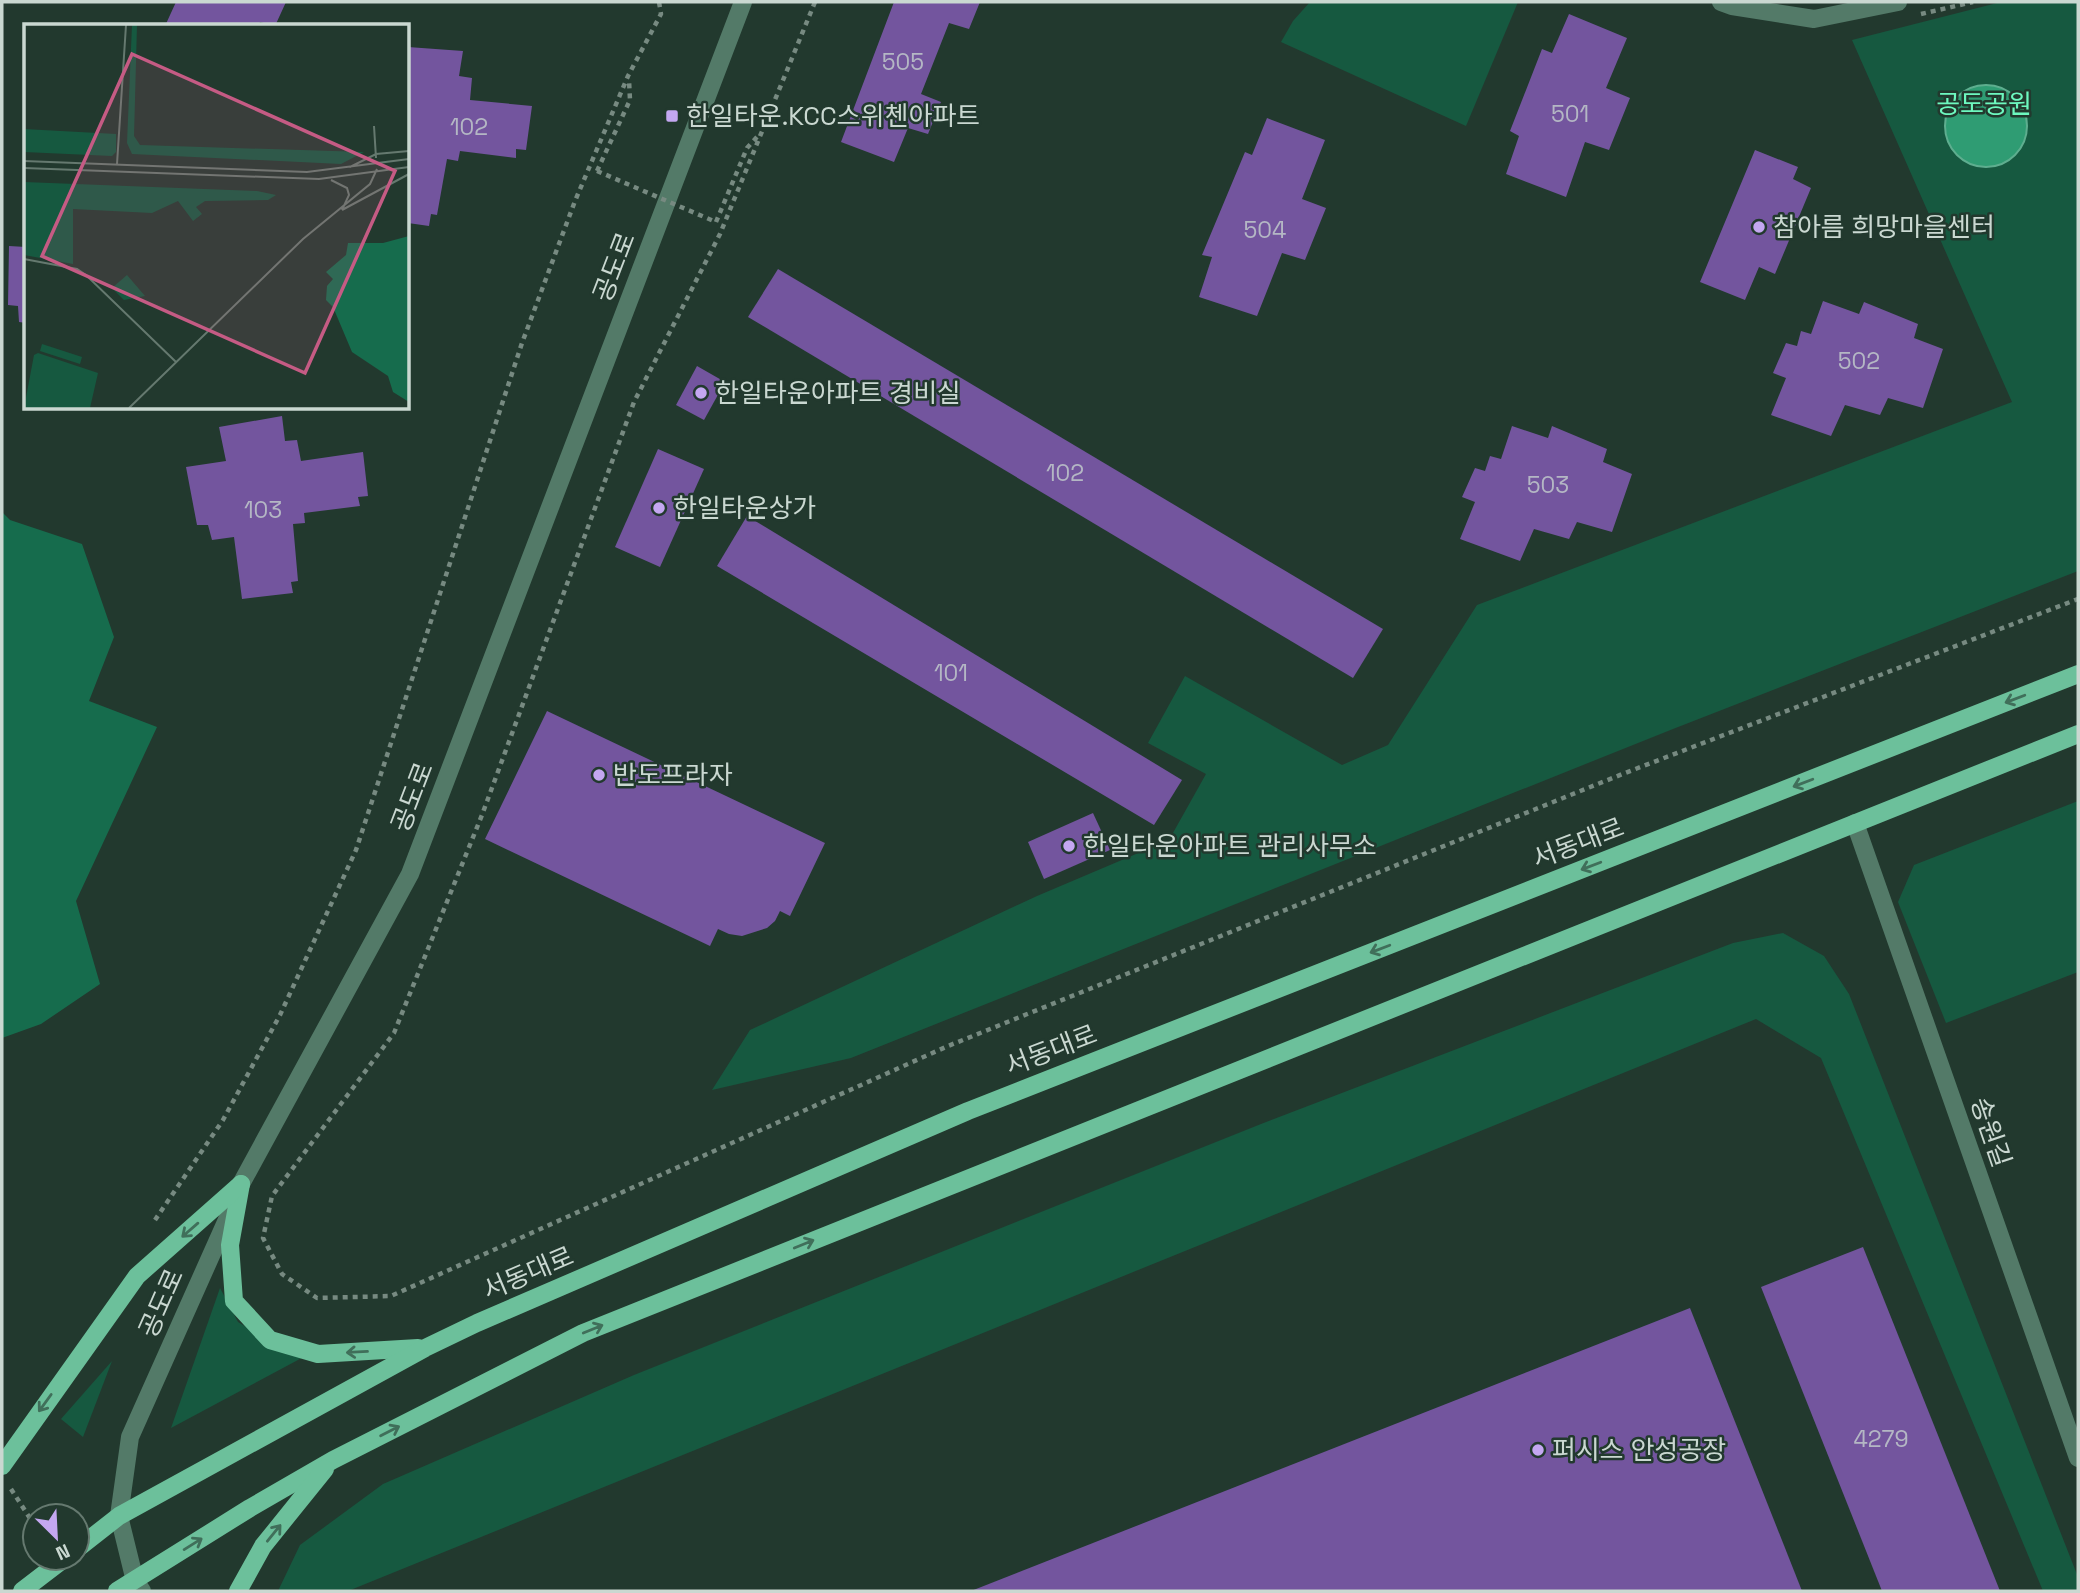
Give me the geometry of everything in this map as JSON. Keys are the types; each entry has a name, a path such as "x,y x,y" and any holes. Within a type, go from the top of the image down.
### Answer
{"main road":[{"name":"서동대로","path":"91,1538 119,1516 425,1348 477,1323 968,1111 2078,674"},
{"path":"117,1591 139,1586 250,1508 333,1460 583,1333 2078,734"},
{"path":"241,1184 230,1245 234,1301 270,1340 318,1354 425,1348"},
{"path":"2,1466 137,1276 241,1184"},
{"path":"238,1591 263,1546 333,1460"},
{"path":"22,1591 47,1572"}],"street":[{"name":"공도로","path":"139,1586 119,1516 130,1437 241,1184 410,874 744,2"},
{"path":"1721,2 1814,19 1898,2"},
{"name":"송원길","path":"1855,823 2078,1458"}],"path":[{"path":"150,1227 223,1121 280,1015 356,850 523,344 575,201 628,76 661,14 659,2"},
{"path":"815,2 720,234 634,402 482,815 394,1033 272,1196 263,1238 282,1274 317,1298 391,1296 948,1046 1625,773 2078,599"},
{"path":"628,76 629,100 597,171 716,222 747,148 761,134"},
{"path":"2,1487 10,1487 21,1504"}],"green space":[{"path":"1310,2 1518,2 1466,126 1281,42 1293,21"},
{"name":"공도공원","path":"2001,2 2078,2 2078,571 1673,729 851,1058 712,1090 750,1030 1037,896 1169,840 1206,774 1148,743 1185,676 1342,765 1388,745 1477,605 2012,402 1852,40"},
{"path":"2078,801 2078,972 1946,1023 1898,902 1914,865"},
{"path":"1783,933 1824,956 1849,994 2078,1577 2078,1591 2043,1591 1821,1058 1756,1019 348,1591 278,1591 300,1545 383,1484 634,1375 1261,1124 1733,943"},
{"path":"220,1288 238,1322 273,1343 311,1353 171,1428"},
{"path":"112,1361 83,1437 61,1419"}],"shaded area":[{"path":"1986,85 2002,88 2015,97 2024,110 2027,126 2024,142 2015,155 2002,164 1986,167 1970,164 1957,155 1948,142 1945,126 1948,110 1957,97 1970,88"},
{"path":"2,512 10,520 82,544 114,637 89,701 157,727 76,901 100,984 41,1024 2,1038"}],"building":[{"path":"176,2 286,2 276,24 166,24"},
{"path":"894,2 980,2 969,29 949,23 921,94 941,102 928,134 908,128 894,162 841,142"},
{"path":"1569,14 1627,38 1606,88 1630,98 1609,150 1585,142 1566,197 1506,174 1519,136 1510,131 1542,49 1552,53"},
{"path":"410,47 463,51 459,76 472,78 470,100 532,106 526,150 516,149 516,158 460,151 458,161 447,159 437,215 431,214 429,226 410,223"},
{"path":"1267,118 1325,140 1302,199 1326,208 1305,260 1282,253 1257,316 1199,297 1212,257 1202,255 1245,152 1252,155"},
{"name":"참아름 희망마을센터","path":"1755,150 1798,167 1793,179 1811,188 1775,274 1759,267 1745,300 1700,282"},
{"path":"9,246 24,247 24,323 19,322 18,306 8,305"},
{"path":"778,269 1383,629 1353,678 748,317"},
{"path":"1823,301 1859,314 1864,302 1918,324 1914,338 1943,349 1923,408 1888,398 1880,415 1845,405 1831,436 1771,415 1786,378 1773,373 1786,343 1797,346 1801,331 1811,334"},
{"name":"한일타운아파트 경비실","path":"697,366 725,382 704,420 676,405"},
{"path":"282,416 285,441 297,440 301,461 363,452 368,496 358,497 360,506 304,513 305,523 293,524 298,581 291,582 293,593 242,599 234,537 212,540 208,525 197,525 186,467 226,461 219,427"},
{"path":"1512,426 1548,438 1552,426 1607,449 1603,462 1632,474 1612,532 1577,522 1569,539 1534,529 1520,561 1460,539 1475,502 1462,497 1475,468 1485,471 1490,456 1501,459"},
{"name":"한일타운상가","path":"658,449 704,469 660,567 615,547"},
{"path":"747,516 1182,780 1154,825 717,566"},
{"name":"반도프라자","path":"547,711 825,843 790,916 780,911 775,921 767,928 742,936 718,929 710,946 485,839"},
{"name":"한일타운아파트 관리사무소","path":"1093,813 1110,850 1044,879 1028,842"},
{"path":"1863,1247 2000,1591 1882,1591 1761,1287"},
{"name":"퍼시스 안성공장","path":"1690,1308 1802,1591 971,1591"}],"place":[{"name":"한일타운.KCC스위첸아파트","path":"672,116"},
{"name":"참아름 희망마을센터","path":"1759,227"},
{"name":"한일타운아파트 경비실","path":"701,393"},
{"name":"한일타운상가","path":"659,508"},
{"name":"반도프라자","path":"599,775"},
{"name":"한일타운아파트 관리사무소","path":"1069,846"},
{"name":"퍼시스 안성공장","path":"1538,1450"}]}
